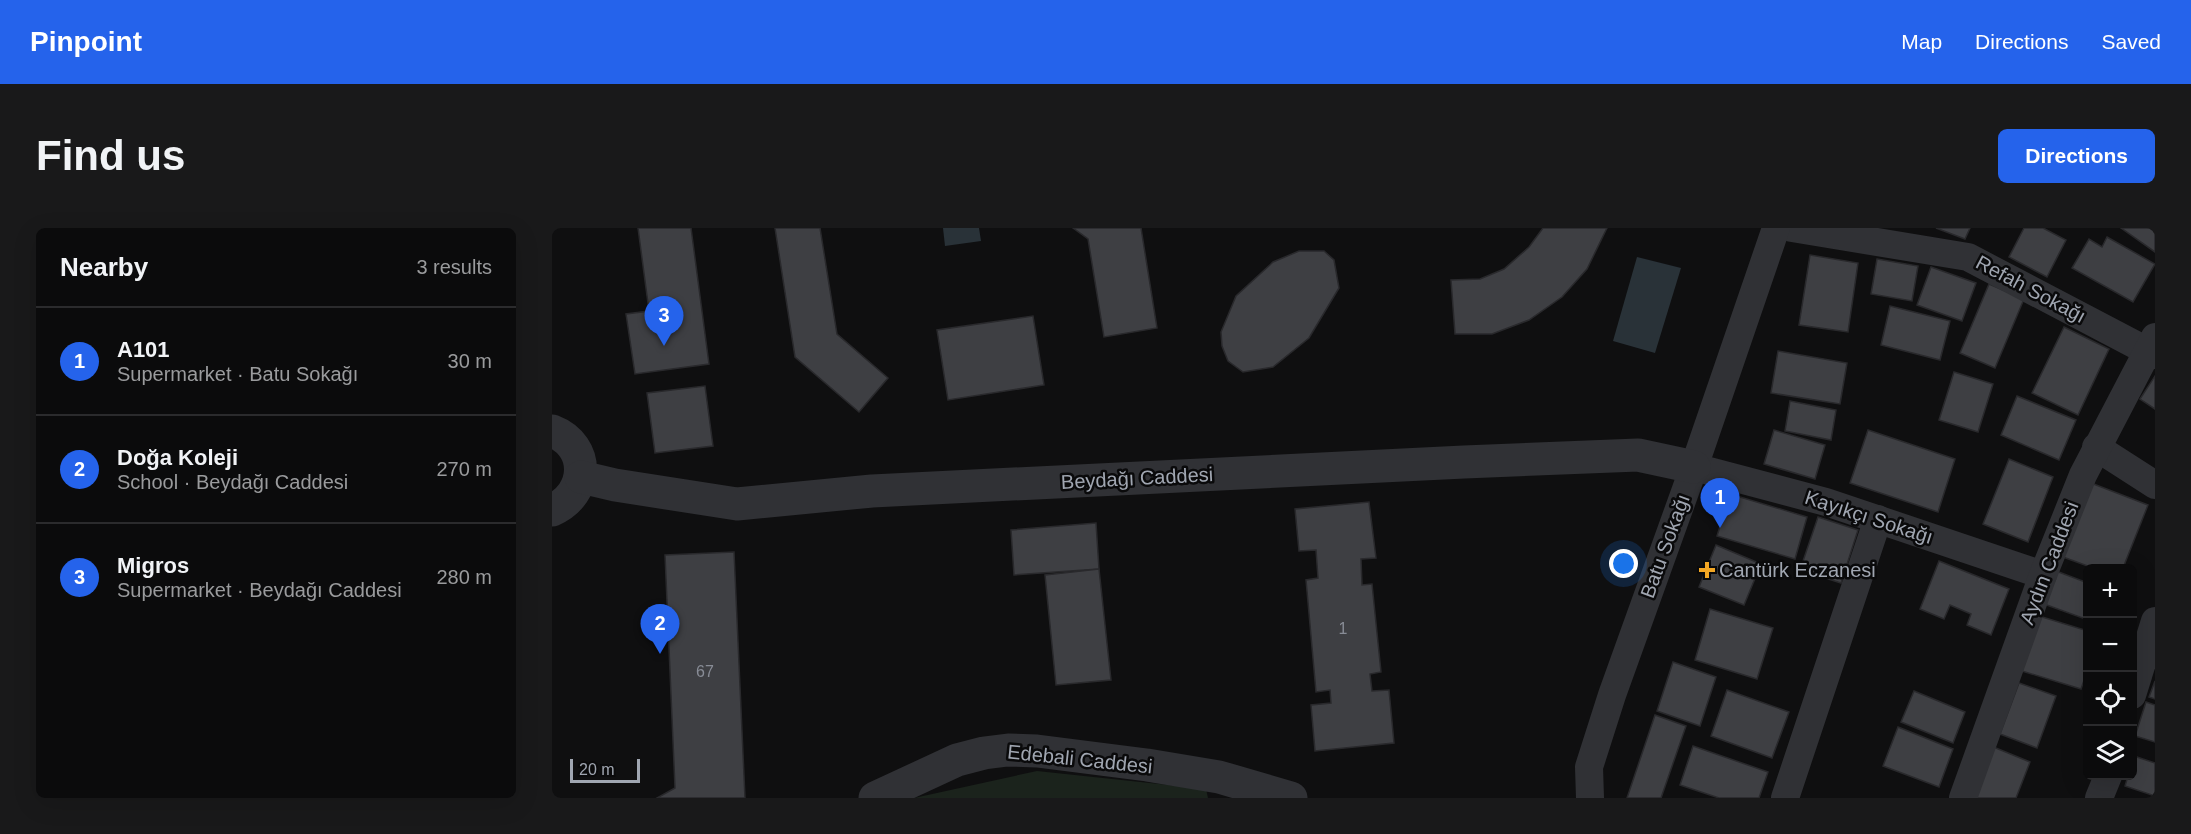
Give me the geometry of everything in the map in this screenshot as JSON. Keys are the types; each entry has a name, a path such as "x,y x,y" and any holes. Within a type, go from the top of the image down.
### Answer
{"street":[{"name":"Batu Sokağı","path":"1590,798 1589,767 1612,695 1694,467 1776,228"},
{"name":"Refah Sokağı","path":"1792,228 1968,257 2153,347"},
{"name":"Aydın Caddesi","path":"1963,798 2043,574 2083,475 2096,447 2153,347"},
{"path":"552,431 566,439 576,450 581,477 571,498 552,510"},
{"path":"2096,447 2155,485"},
{"name":"Beydağı Caddesi","path":"581,477 615,485 737,504 872,491 1638,455 1694,467"},
{"name":"Kayıkçı Sokağı","path":"1694,467 1826,502 2043,574"},
{"path":"1785,798 1878,519"},
{"path":"2137,682 2155,621"},
{"name":"Edebali Caddesi","path":"875,798 957,760 1008,750 1037,751 1157,766 1219,777 1291,798"},
{"path":"2099,798 2106,780"}],"shaded area":[{"path":"943,228 979,228 981,241 945,246"},
{"path":"1637,257 1681,268 1655,353 1613,341"},
{"path":"1037,771 1206,789 1208,798 914,798"}],"building":[{"path":"638,228 691,228 709,364 635,374 626,314 649,311"},
{"path":"775,228 820,228 837,334 888,378 859,412 795,357"},
{"path":"1073,228 1141,228 1157,328 1104,337 1088,239"},
{"path":"1543,228 1607,228 1587,269 1562,297 1529,320 1492,334 1455,334 1451,280 1480,279 1504,269 1529,247"},
{"path":"1936,228 1970,228 1965,239"},
{"path":"2024,228 2043,228 2066,240 2047,277 2009,257"},
{"path":"2121,228 2155,228 2155,252"},
{"path":"2107,237 2155,264 2133,302 2072,268 2089,239 2102,247"},
{"path":"1299,251 1324,251 1334,260 1339,288 1309,338 1273,367 1243,372 1228,361 1222,346 1221,332 1236,296 1273,262"},
{"path":"1810,255 1858,263 1848,332 1799,325"},
{"path":"1877,259 1918,266 1912,301 1871,294"},
{"path":"1931,267 1976,283 1962,321 1917,305"},
{"path":"1989,284 2024,299 1995,368 1960,353"},
{"path":"1890,306 1950,321 1940,360 1881,345"},
{"path":"1033,316 1044,385 948,400 937,330"},
{"path":"2064,327 2109,349 2078,415 2032,393"},
{"path":"1778,351 1847,363 1840,404 1771,393"},
{"path":"1954,372 1993,384 1978,432 1939,420"},
{"path":"2155,376 2155,409 2140,399"},
{"path":"705,386 713,446 655,453 647,393"},
{"path":"2017,396 2076,420 2059,460 2001,435"},
{"path":"1790,401 1836,410 1831,440 1785,431"},
{"path":"1774,430 1825,445 1815,479 1764,464"},
{"path":"1868,430 1955,459 1938,512 1850,483"},
{"path":"2009,459 2053,477 2028,542 1983,524"},
{"path":"2091,483 2148,505 2125,564 2083,564 2063,557"},
{"path":"1730,494 1807,517 1795,559 1717,536"},
{"path":"1369,502 1376,558 1361,559 1362,585 1372,584 1381,672 1370,674 1372,691 1389,690 1394,743 1315,751 1311,705 1331,703 1330,690 1316,692 1306,580 1318,578 1316,550 1299,551 1295,509"},
{"path":"1818,517 1858,530 1841,583 1800,570"},
{"path":"1096,523 1099,569 1014,575 1011,530"},
{"path":"1716,545 1761,564 1744,605 1699,587"},
{"path":"734,552 745,798 657,798 675,788 665,555"},
{"path":"1939,561 2009,589 1991,635 1967,625 1971,614 1950,605 1944,619 1920,609"},
{"path":"1099,569 1111,680 1056,685 1045,575"},
{"path":"2056,571 2083,581 2083,618 2044,604"},
{"path":"1710,609 1773,628 1757,679 1695,660"},
{"path":"2039,616 2083,629 2083,683 2081,689 2022,671"},
{"path":"1673,662 1716,677 1700,726 1657,711"},
{"path":"2155,681 2155,699 2149,697"},
{"path":"2019,683 2056,696 2037,748 2000,734"},
{"path":"1727,690 1789,712 1772,758 1711,736"},
{"path":"1914,691 1965,712 1953,743 1901,722"},
{"path":"2146,702 2155,705 2155,742 2137,737"},
{"path":"1655,715 1686,726 1661,798 1627,798"},
{"path":"1898,727 1953,749 1939,787 1883,766"},
{"path":"1693,746 1768,772 1759,798 1719,798 1680,785"},
{"path":"1991,746 2030,762 2016,798 1973,798"},
{"path":"2137,757 2155,763 2155,796 2125,786 2127,780 2137,780"}],"place":[{"name":"Migros","path":"664,346"},
{"name":"A101","path":"1720,528"},
{"name":"Cantürk Eczanesi","path":"1707,570"},
{"name":"Doğa Koleji","path":"660,654"}]}
